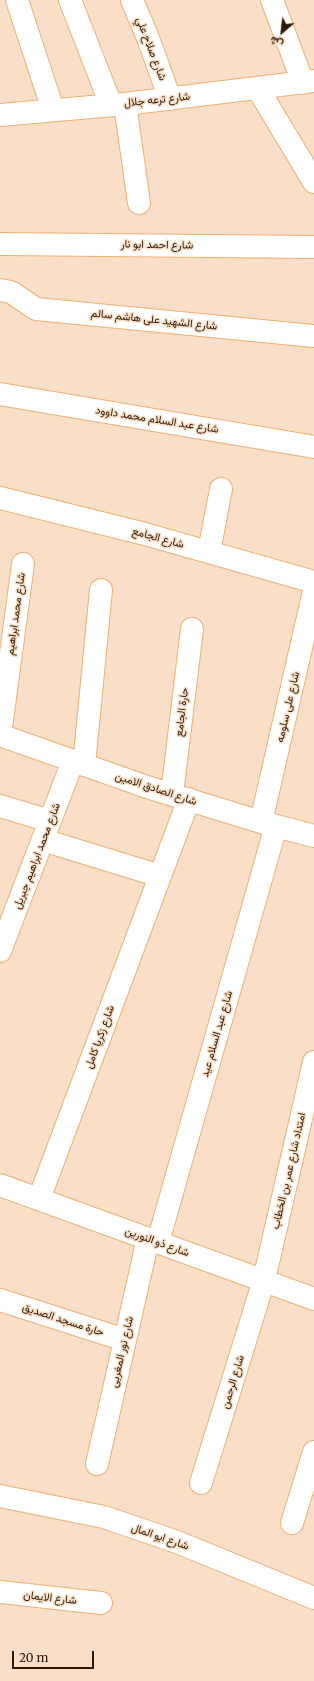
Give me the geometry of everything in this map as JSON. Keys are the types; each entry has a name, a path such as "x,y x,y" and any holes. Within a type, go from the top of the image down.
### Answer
{"street":[{"path":"17,0 53,110"},
{"path":"70,0 118,104 139,203"},
{"name":"شارع صلاح علي","path":"132,0 148,38 170,99"},
{"path":"272,0 308,82"},
{"name":"شارع ترعه جلال","path":"0,115 170,99 308,82"},
{"path":"258,89 314,182"},
{"name":"شارع احمد ابو نار","path":"0,244 314,247"},
{"name":"شارع الشهيد على هاشم سالم","path":"0,290 11,292 36,309 314,336"},
{"name":"شارع عبد السلام محمد داوود","path":"0,394 314,447"},
{"path":"209,552 221,489"},
{"name":"شارع الجامع","path":"0,498 209,552 314,582"},
{"name":"شارع محمد ابراهيم","path":"0,735 23,564"},
{"name":"شارع محمد ابراهيم جبريل","path":"0,951 46,830 78,763 101,590"},
{"name":"شارع على سلومه","path":"269,824 314,591"},
{"name":"حارة الجامع","path":"180,797 192,629"},
{"name":"شارع الصادق الامين","path":"0,735 180,797 314,836"},
{"name":"شارع زكريا كامل","path":"39,1200 160,876 180,797"},
{"path":"0,806 46,830 160,876"},
{"name":"شارع عبد السلام عيد","path":"153,1240 269,824"},
{"name":"امتداد شارع عمر بن الخطاب","path":"264,1280 314,1062"},
{"name":"شارع ذو النورين","path":"0,1185 314,1298"},
{"name":"شارع نور المغربى","path":"97,1464 125,1340 153,1240"},
{"name":"شارع الرحمن","path":"201,1483 264,1280"},
{"name":"حارة مسجد الصديق","path":"0,1300 125,1340"},
{"path":"292,1523 314,1452"},
{"name":"شارع ابو المال","path":"0,1496 104,1517 177,1542 314,1598"},
{"name":"شارع الايمان","path":"0,1592 101,1603"}]}
